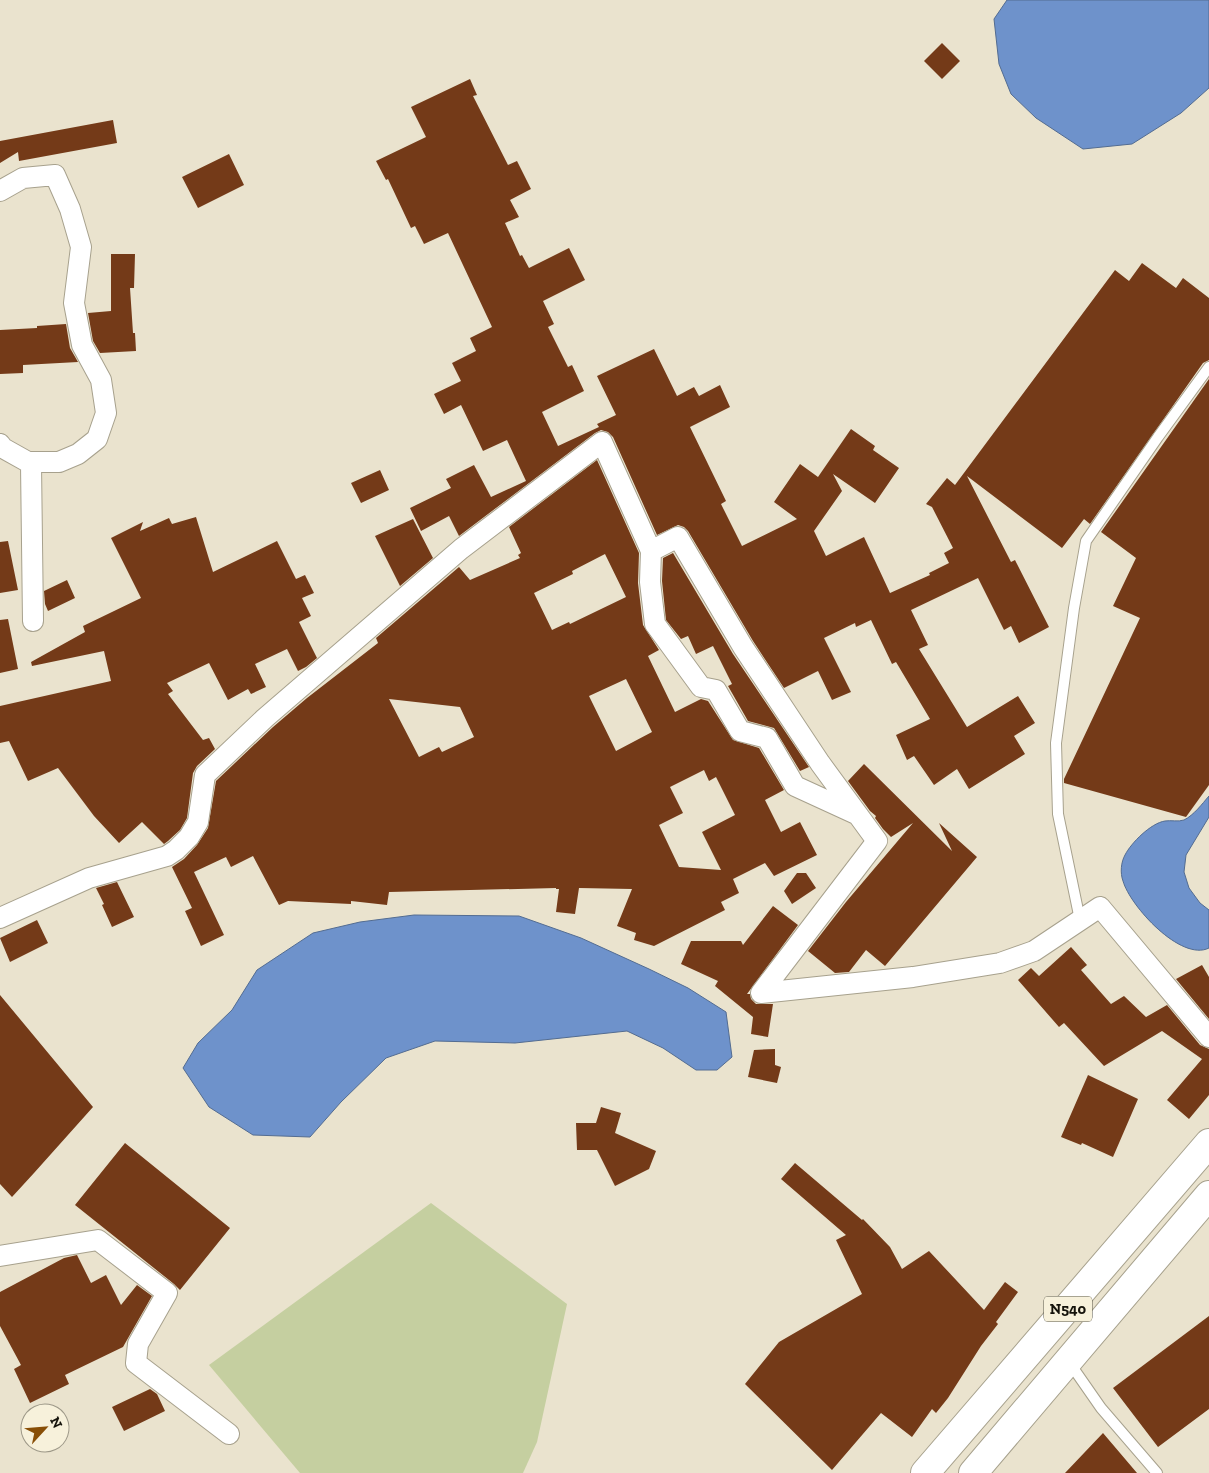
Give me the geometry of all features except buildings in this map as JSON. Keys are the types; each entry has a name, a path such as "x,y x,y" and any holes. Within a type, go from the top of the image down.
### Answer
{"highway":[{"name":"N540","path":"925,1473 1209,1143"},
{"name":"N540","path":"975,1472 1209,1195"}],"street":[{"path":"0,191 23,178 55,175 70,209 81,247 74,303 82,345 101,380 106,413 97,439 78,454 59,462 28,462"},
{"path":"0,918 89,878 166,856 176,850 189,836 198,822 205,775 264,718 461,549 602,442 651,550 650,582 655,624 701,687 716,690 740,731 767,738 795,786 859,815"},
{"path":"0,444 3,448 31,464 33,621"},
{"path":"651,550 678,538 743,647 820,763 877,841 761,993 913,977 1000,963 1034,951 1100,907 1209,1037"},
{"path":"0,1256 98,1240 167,1293 138,1344 136,1362 229,1434"}],"lane":[{"path":"1080,920 1058,814 1056,743 1074,608 1086,541 1209,367"},
{"path":"1068,1361 1101,1408 1157,1473"}],"green space":[{"path":"431,1203 567,1304 537,1442 523,1473 300,1473 209,1365"}],"water":[{"path":"1007,0 1209,0 1209,88 1181,113 1132,144 1083,149 1036,118 1011,94 999,64 994,19"},
{"path":"1209,796 1209,817 1186,855 1184,872 1189,888 1200,903 1209,910 1209,948 1198,950 1185,947 1171,940 1146,917 1128,892 1122,878 1121,868 1128,850 1148,829 1165,821 1179,821 1188,818"},
{"path":"414,915 519,916 581,938 688,988 726,1012 732,1057 717,1070 696,1070 663,1048 627,1031 515,1043 435,1041 386,1058 341,1102 310,1137 253,1135 209,1107 183,1068 198,1043 232,1010 257,970 313,933 360,922"}]}
